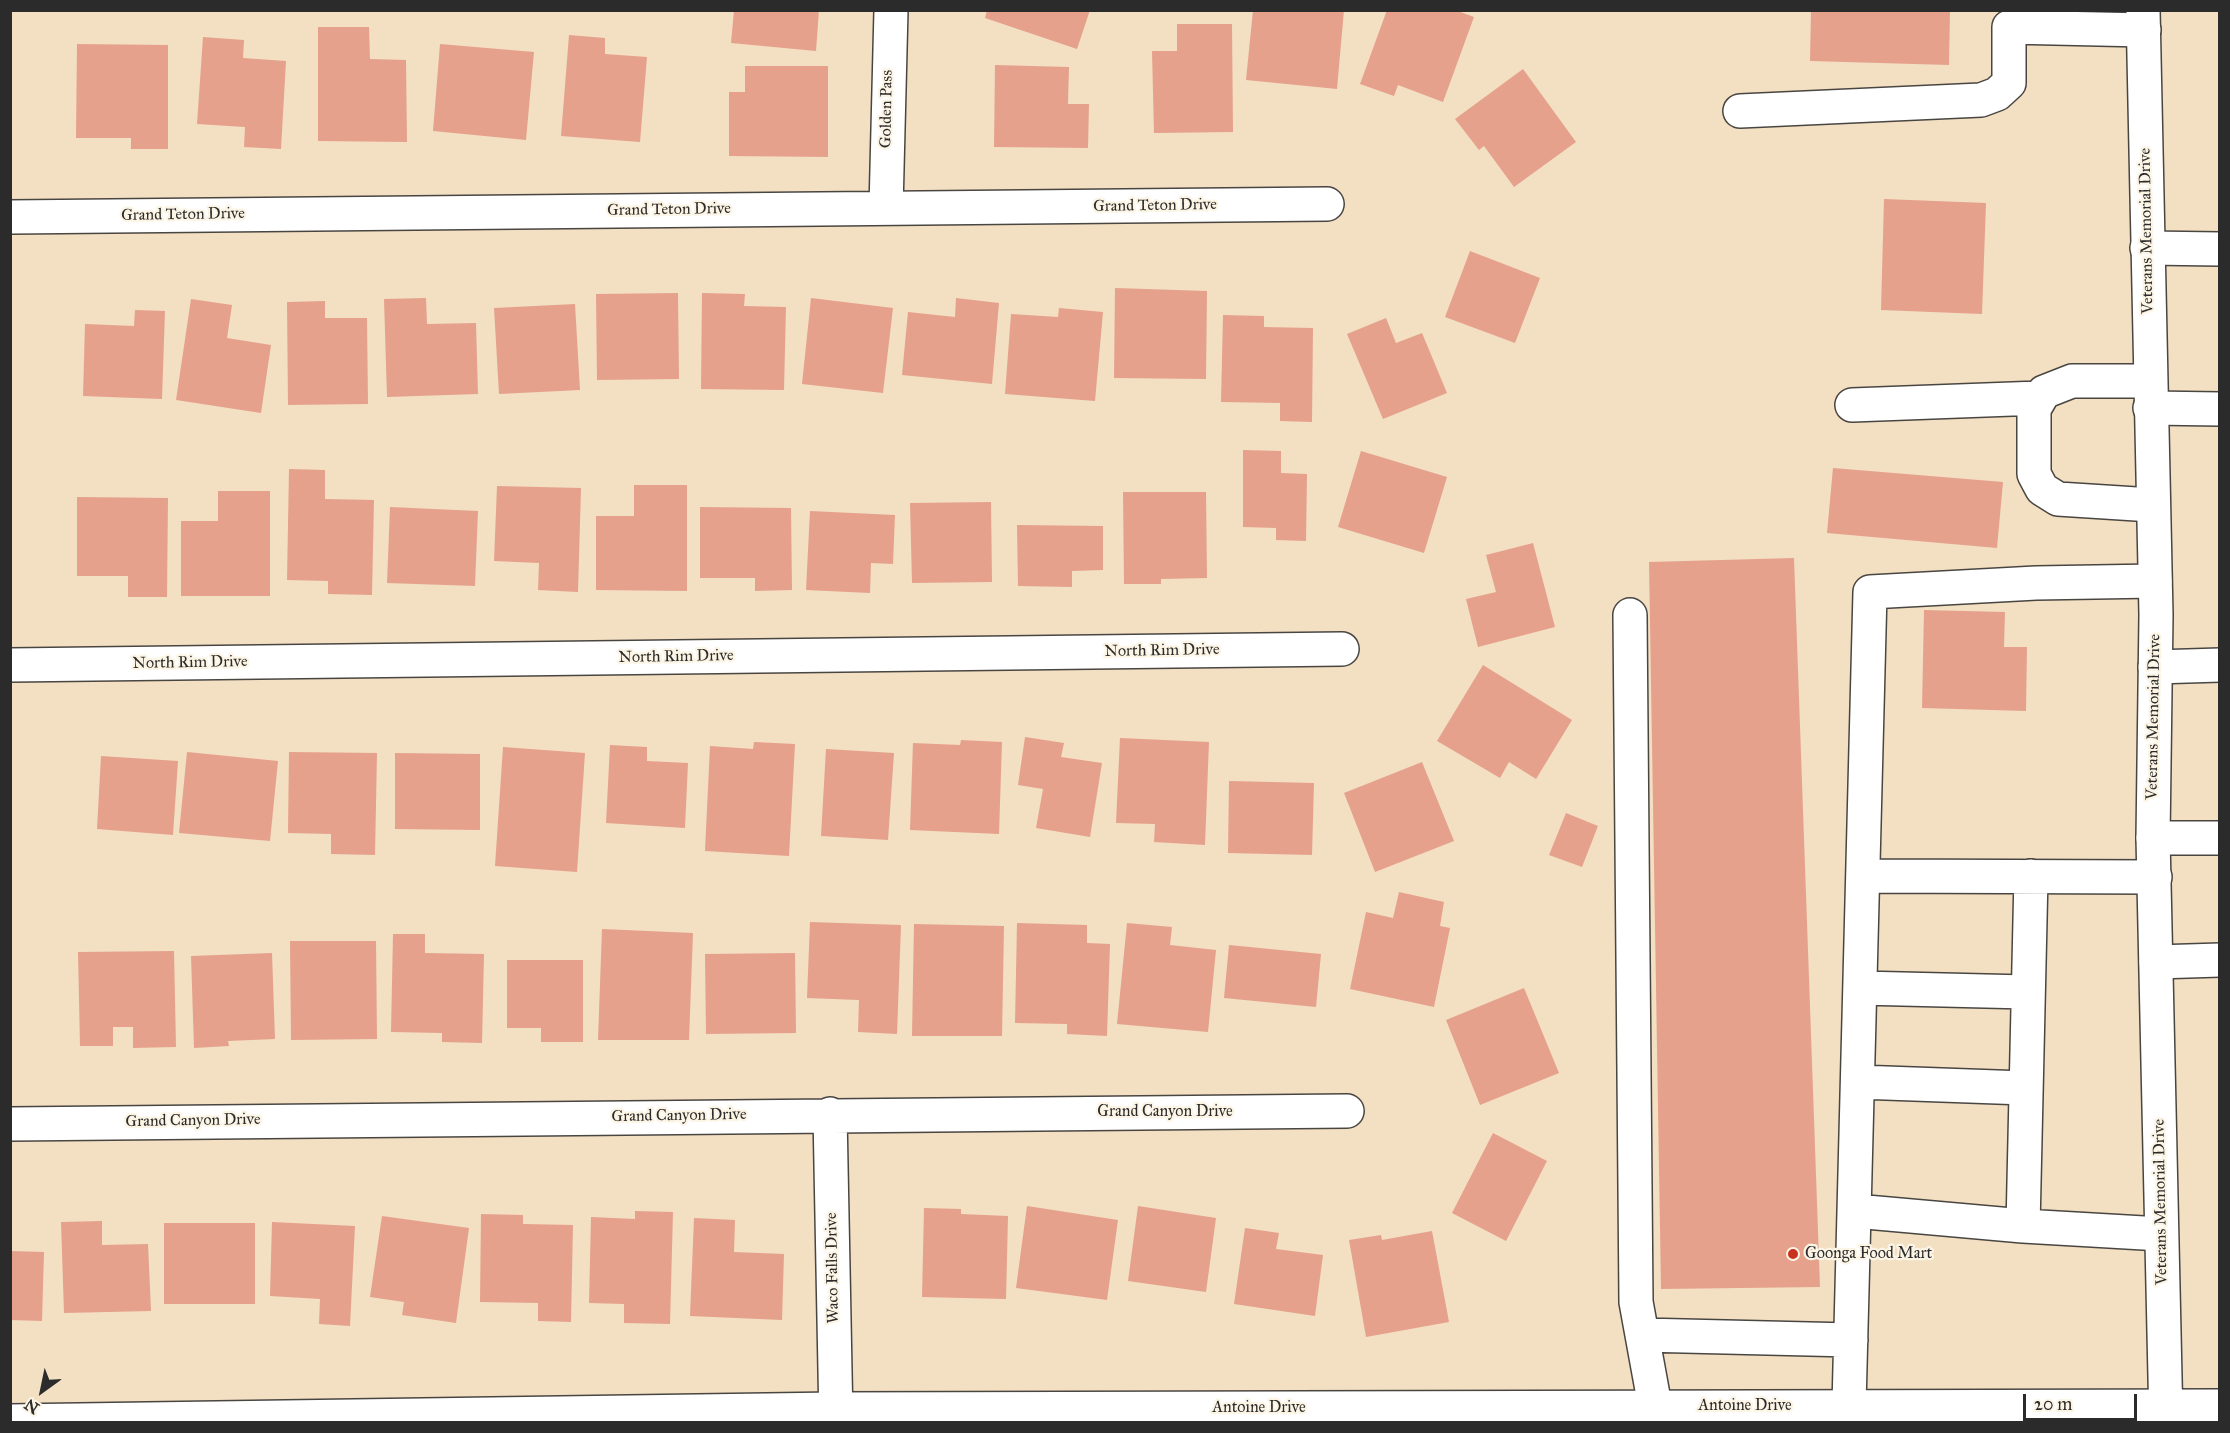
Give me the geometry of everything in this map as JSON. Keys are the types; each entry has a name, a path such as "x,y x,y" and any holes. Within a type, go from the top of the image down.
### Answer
{"street":[{"name":"Golden Pass","path":"886,208 891,10"},
{"path":"1740,111 1981,100 1997,94 2010,83 2009,19 2144,20"},
{"name":"Veterans Memorial Drive","path":"2144,20 2155,581 2152,838 2155,877 2166,1414"},
{"name":"Grand Teton Drive","path":"10,217 1327,204"},
{"path":"2147,248 2220,249"},
{"path":"2152,505 2058,498 2042,489 2034,474 2034,409 2039,398 2053,387 2072,381 2220,409"},
{"path":"1852,405 2039,398"},
{"path":"1850,1405 1870,592 2036,583 2155,581"},
{"path":"1630,615 1636,1302 1655,1406"},
{"name":"North Rim Drive","path":"10,665 1342,649"},
{"path":"2155,667 2220,665"},
{"path":"2152,838 2220,838"},
{"path":"1863,876 2155,877"},
{"path":"2023,1226 2031,876"},
{"path":"2156,962 2220,960"},
{"path":"1860,988 2027,992"},
{"path":"1858,1082 2025,1088"},
{"name":"Grand Canyon Drive","path":"10,1124 1347,1110"},
{"name":"Waco Falls Drive","path":"830,1114 836,1416"},
{"path":"1855,1211 2023,1226 2161,1234"},
{"path":"1642,1335 1851,1340"},
{"name":"Antoine Drive","path":"10,1421 1365,1415 1655,1406 1850,1405 2166,1414 2220,1406"}],"building":[{"path":"734,10 819,10 816,51 731,43"},
{"path":"987,10 1090,10 1077,49 985,18"},
{"path":"1253,10 1344,10 1337,89 1246,80"},
{"path":"1387,10 1455,10 1474,17 1443,102 1398,85 1394,96 1360,84"},
{"path":"1811,10 1950,10 1949,65 1810,61"},
{"path":"1177,24 1232,24 1233,132 1154,133 1152,51 1177,51"},
{"path":"318,27 369,27 370,59 406,60 407,142 318,141"},
{"path":"569,35 605,38 605,54 647,57 640,142 561,136"},
{"path":"203,37 244,40 243,58 286,61 281,149 244,147 245,127 197,124"},
{"path":"77,44 168,45 168,149 131,149 131,138 76,138"},
{"path":"440,44 534,52 526,140 433,131"},
{"path":"995,65 1069,67 1068,104 1089,104 1088,148 994,147"},
{"path":"745,66 828,66 828,157 729,156 729,92 745,92"},
{"path":"1523,69 1576,142 1514,187 1484,146 1479,150 1455,119"},
{"path":"1884,199 1986,203 1982,314 1881,310"},
{"path":"1470,251 1540,278 1515,343 1445,317"},
{"path":"1115,288 1207,291 1206,379 1114,378"},
{"path":"678,293 679,379 597,380 596,294"},
{"path":"702,293 745,294 744,306 786,307 784,390 701,389"},
{"path":"426,298 427,324 476,323 478,394 387,397 384,299"},
{"path":"811,298 893,308 883,393 802,384"},
{"path":"956,298 999,303 992,384 902,375 908,312 955,317"},
{"path":"191,299 232,305 227,338 271,345 261,413 176,400"},
{"path":"325,301 325,318 367,318 368,404 288,405 287,302"},
{"path":"575,304 580,390 499,394 494,308"},
{"path":"1059,308 1103,312 1095,401 1005,394 1011,314 1058,317"},
{"path":"135,310 165,311 162,399 83,396 85,324 134,326"},
{"path":"1223,315 1264,316 1264,327 1313,328 1312,422 1280,421 1280,403 1221,402"},
{"path":"1386,318 1396,343 1422,333 1447,393 1383,419 1347,334"},
{"path":"1243,450 1281,451 1281,473 1307,474 1306,541 1276,540 1276,528 1243,527"},
{"path":"1361,451 1447,477 1424,553 1338,527"},
{"path":"1833,468 2003,482 1997,548 1827,533"},
{"path":"289,469 325,470 325,499 374,500 372,595 328,594 328,581 287,580"},
{"path":"634,485 687,485 687,591 596,590 596,516 634,516"},
{"path":"497,486 581,488 578,592 538,590 539,563 494,561"},
{"path":"218,491 270,491 270,596 181,596 181,521 218,521"},
{"path":"1123,492 1206,492 1207,578 1161,579 1161,584 1124,584"},
{"path":"77,497 168,498 167,597 128,597 128,576 77,576"},
{"path":"991,502 992,582 912,583 910,503"},
{"path":"390,507 478,511 475,586 387,583"},
{"path":"700,507 791,508 792,590 755,591 755,578 700,578"},
{"path":"810,511 895,515 893,564 871,563 870,593 806,590"},
{"path":"1017,525 1103,526 1103,570 1072,571 1072,587 1018,586"},
{"path":"1533,543 1555,627 1478,647 1466,599 1496,592 1486,555"},
{"path":"1794,558 1820,1287 1661,1289 1649,562"},
{"path":"1924,610 2005,612 2004,647 2027,647 2026,711 1922,708"},
{"path":"1483,665 1572,720 1536,779 1509,762 1500,778 1437,741"},
{"path":"1025,737 1064,743 1061,757 1102,763 1090,837 1036,828 1043,789 1018,785"},
{"path":"1120,738 1209,742 1205,845 1154,842 1155,824 1116,823"},
{"path":"961,740 1002,742 999,834 910,830 913,743 960,745"},
{"path":"754,742 795,744 789,856 705,851 710,746 753,749"},
{"path":"610,745 647,747 647,761 688,763 685,828 606,823"},
{"path":"503,747 585,753 577,872 495,866"},
{"path":"826,749 894,753 888,840 821,836"},
{"path":"187,752 278,761 270,841 179,833"},
{"path":"289,752 377,753 375,855 331,854 331,834 288,833"},
{"path":"395,753 480,754 480,830 395,829"},
{"path":"101,756 178,761 173,835 97,829"},
{"path":"1422,762 1454,841 1375,872 1344,793"},
{"path":"1229,781 1314,783 1312,855 1228,853"},
{"path":"1566,813 1598,826 1582,867 1549,855"},
{"path":"1399,892 1444,902 1440,926 1450,928 1434,1007 1350,989 1366,912 1393,918"},
{"path":"810,922 901,925 897,1034 858,1032 859,1000 807,998"},
{"path":"1017,923 1087,925 1087,943 1110,944 1107,1036 1067,1034 1067,1024 1015,1023"},
{"path":"1127,923 1172,927 1170,945 1216,950 1208,1032 1117,1024"},
{"path":"914,924 1004,926 1002,1036 912,1036"},
{"path":"602,929 693,933 689,1040 598,1040"},
{"path":"393,934 425,934 425,953 484,954 482,1043 442,1042 442,1033 391,1032"},
{"path":"290,941 376,941 377,1039 291,1040"},
{"path":"1229,945 1321,954 1316,1007 1224,998"},
{"path":"174,951 176,1047 133,1048 133,1027 113,1027 113,1046 80,1046 78,952"},
{"path":"272,953 275,1039 228,1041 229,1046 194,1048 191,956"},
{"path":"795,953 796,1033 706,1034 705,954"},
{"path":"507,960 583,960 583,1042 541,1042 541,1028 507,1028"},
{"path":"1524,988 1559,1073 1480,1105 1446,1020"},
{"path":"1493,1133 1547,1161 1506,1241 1452,1213"},
{"path":"1027,1206 1118,1220 1107,1300 1016,1288"},
{"path":"1138,1206 1216,1218 1206,1292 1128,1281"},
{"path":"924,1208 961,1209 961,1214 1008,1216 1006,1299 922,1297"},
{"path":"635,1211 673,1212 670,1324 624,1323 624,1304 589,1303 591,1217 635,1219"},
{"path":"481,1214 523,1215 523,1224 573,1225 571,1322 538,1321 538,1303 480,1302"},
{"path":"382,1216 469,1228 456,1323 402,1315 404,1302 370,1297"},
{"path":"694,1218 735,1220 734,1252 784,1254 782,1320 690,1316"},
{"path":"102,1221 102,1245 148,1244 151,1311 64,1313 61,1222"},
{"path":"272,1222 355,1226 350,1326 319,1324 320,1299 270,1296"},
{"path":"164,1223 255,1223 255,1304 164,1304"},
{"path":"1245,1228 1279,1233 1276,1249 1323,1255 1315,1316 1234,1304"},
{"path":"1432,1231 1449,1322 1366,1337 1349,1240 1381,1235 1382,1240"},
{"path":"10,1251 44,1252 42,1321 10,1320"}],"place":[{"name":"Goonga Food Mart","path":"1793,1254"}]}
